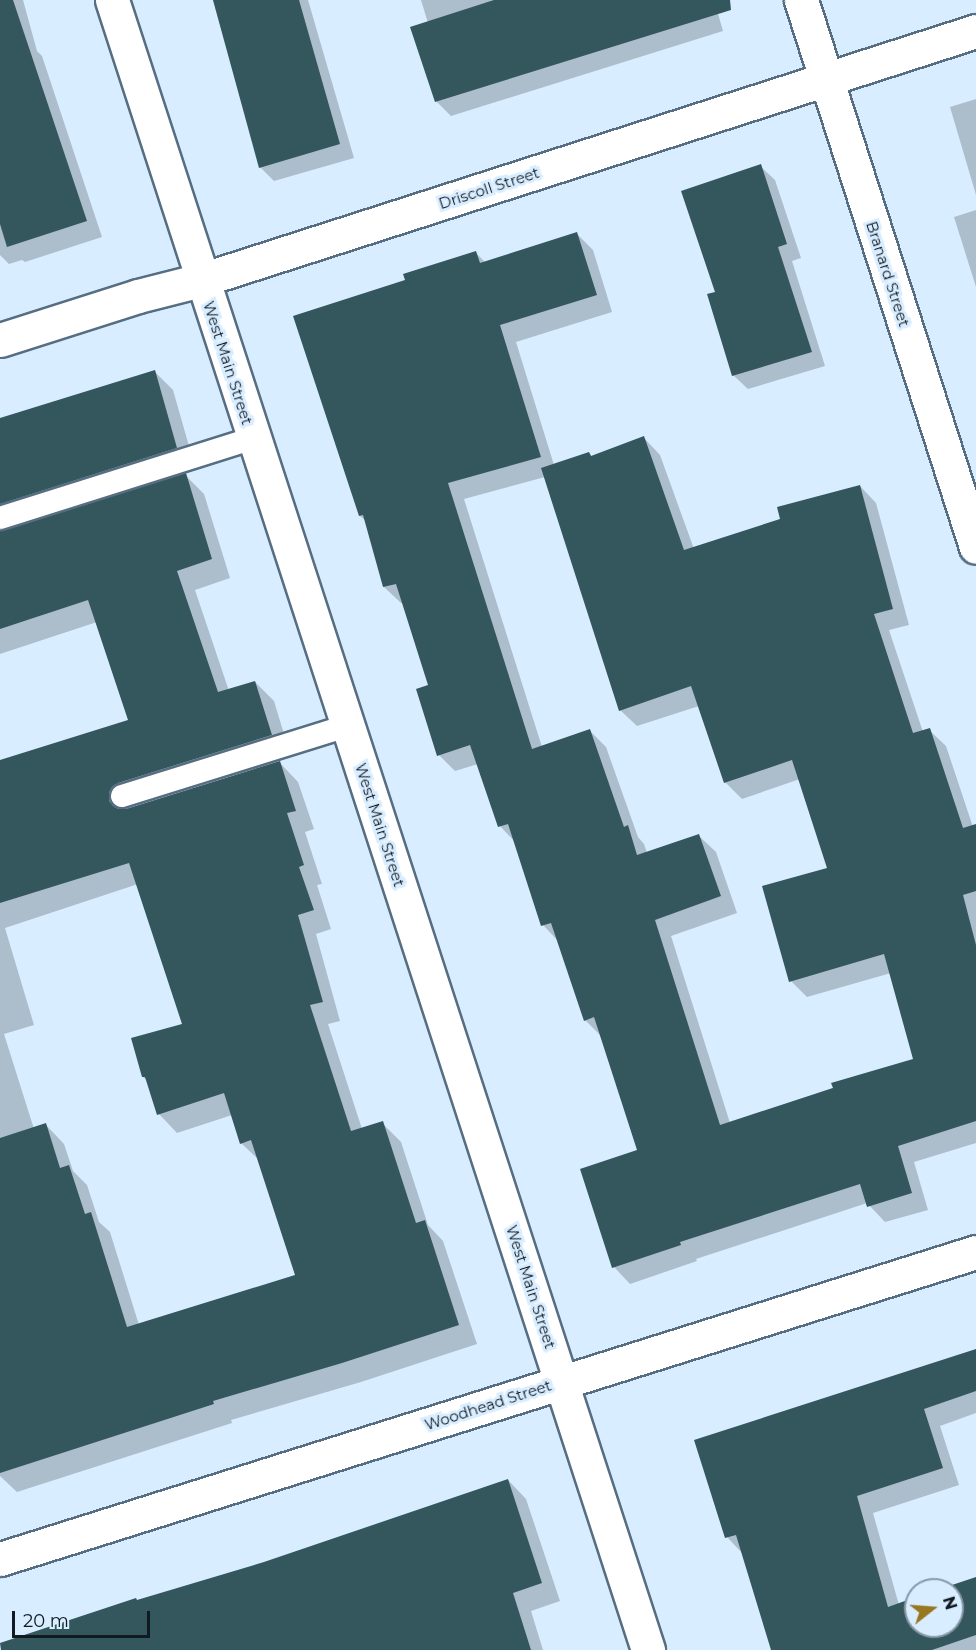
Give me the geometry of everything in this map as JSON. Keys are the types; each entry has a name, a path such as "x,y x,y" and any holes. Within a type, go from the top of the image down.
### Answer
{"street":[{"name":"West Main Street","path":"112,0 201,280 648,1650"},
{"name":"Branard Street","path":"801,0 976,547"},
{"name":"Driscoll Street","path":"0,340 138,296 201,280 976,31"},
{"name":"Woodhead Street","path":"0,1559 976,1252"}],"lane":[{"path":"0,518 253,438"},
{"path":"122,796 347,726"}],"building":[{"path":"0,0 13,0 87,221 7,247 0,224"},
{"path":"213,0 299,0 340,144 259,168"},
{"path":"494,0 730,0 731,10 435,102 410,27"},
{"path":"761,164 787,244 778,247 812,352 732,376 707,294 715,292 681,191"},
{"path":"577,232 597,295 500,325 541,457 448,483 532,749 590,729 624,827 628,825 637,855 699,834 721,896 655,920 720,1125 833,1088 831,1083 913,1059 884,954 789,982 762,886 827,868 792,760 724,783 691,686 619,711 541,468 589,452 591,456 644,436 684,550 780,519 777,507 860,485 893,609 874,614 913,733 930,728 963,828 976,824 976,891 963,895 976,945 976,1121 898,1146 912,1193 867,1207 860,1184 680,1242 681,1245 612,1268 580,1169 637,1150 594,1017 584,1021 551,923 541,926 508,824 498,827 470,745 437,756 416,689 428,685 396,584 383,587 363,515 359,516 293,316 405,280 403,274 476,251 480,263"},
{"path":"155,370 177,448 0,504 0,418"},
{"path":"186,473 212,559 177,571 218,692 255,681 272,735 118,783 109,792 109,801 118,809 126,809 280,761 296,811 287,813 304,865 299,867 314,910 298,915 323,1002 310,1005 351,1131 383,1121 416,1223 425,1220 459,1325 213,1401 214,1404 0,1473 0,1138 46,1123 60,1168 69,1165 85,1214 91,1212 127,1327 295,1275 251,1140 240,1144 224,1093 157,1115 145,1077 142,1077 131,1038 182,1024 129,863 0,903 0,760 128,720 88,600 0,629 0,531"},
{"path":"976,1349 976,1391 924,1409 943,1468 857,1496 888,1607 904,1601 904,1638 964,1638 964,1581 976,1577 976,1635 932,1650 771,1650 736,1535 725,1538 694,1440"},
{"path":"508,1479 542,1583 513,1593 531,1650 1,1650 0,1643 136,1598 137,1600 264,1562"}]}
